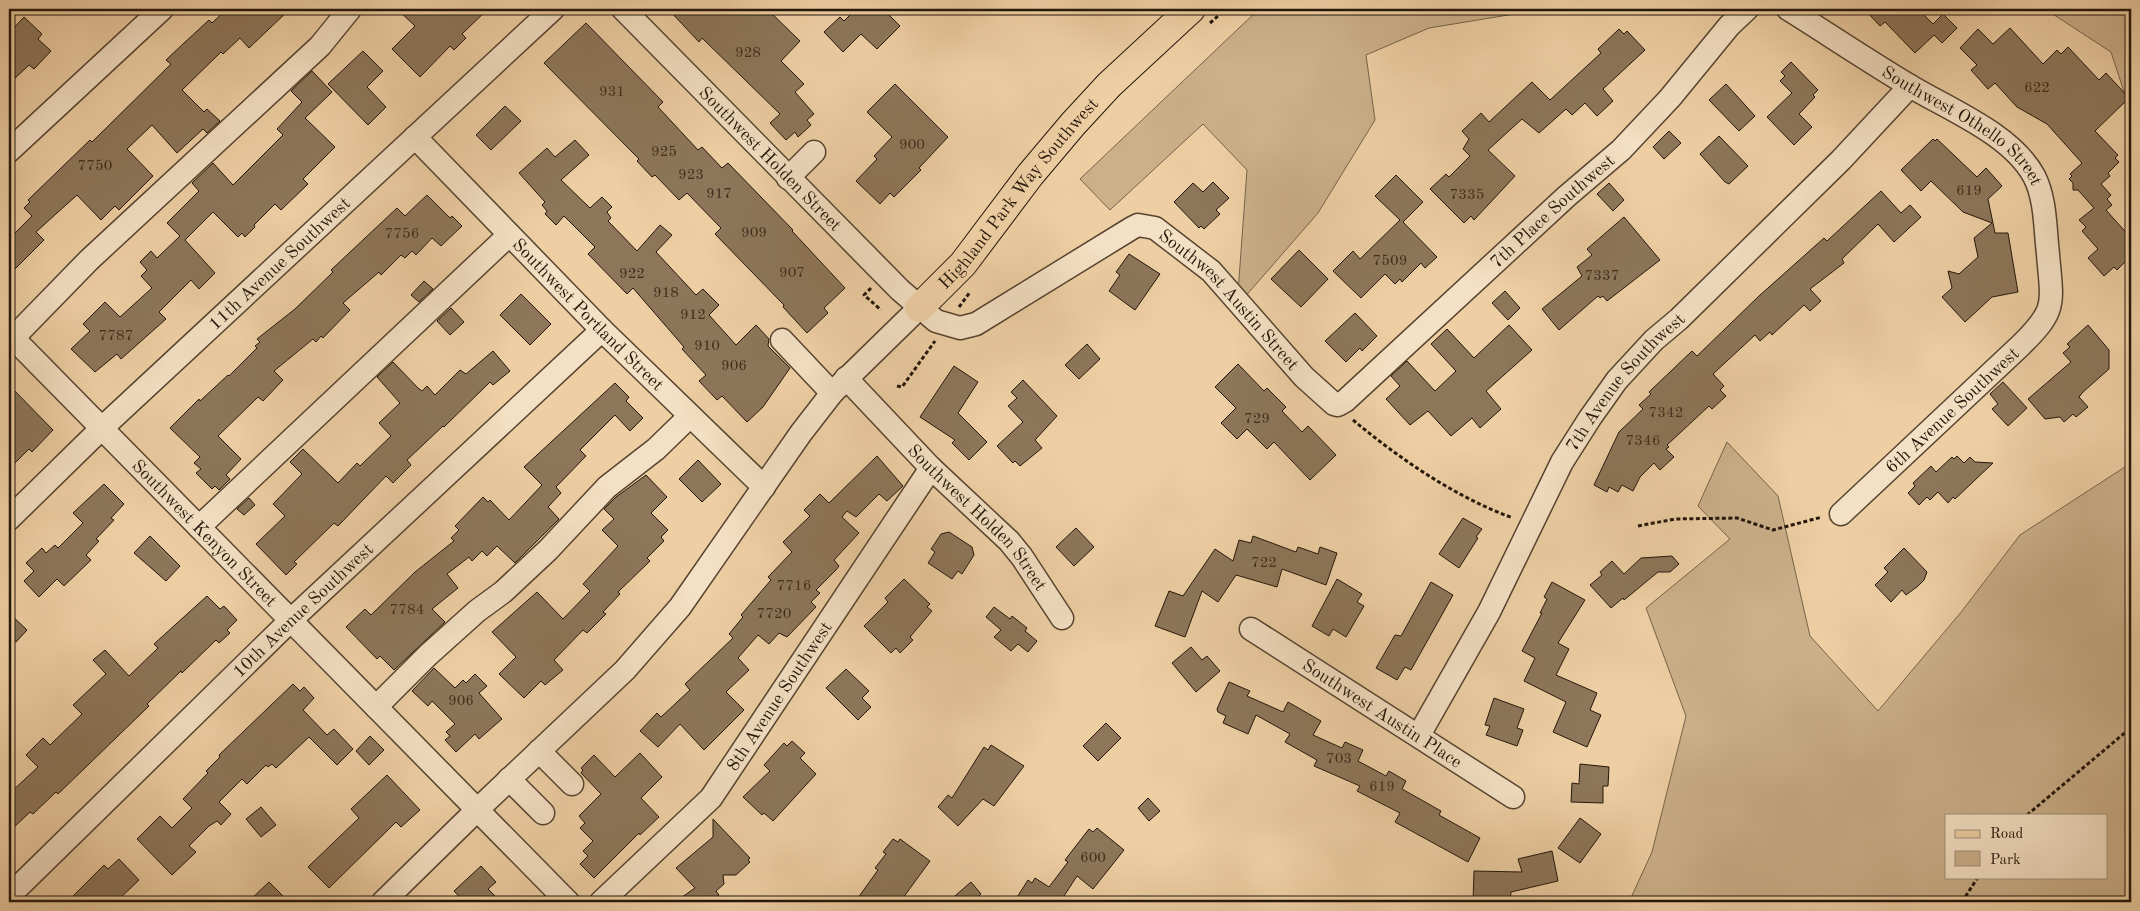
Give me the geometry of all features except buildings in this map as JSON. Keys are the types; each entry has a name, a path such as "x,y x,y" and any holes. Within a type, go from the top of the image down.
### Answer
{"main road":[{"name":"Highland Park Way Southwest","path":"919,308 963,264 1030,175 1109,85 1198,18"}],"street":[{"path":"9,151 162,9"},
{"path":"11,336 89,260 320,46 350,9"},
{"name":"11th Avenue Southwest","path":"9,519 102,428 553,9"},
{"name":"Southwest Holden Street","path":"623,9 788,178 919,308"},
{"name":"7th Place Southwest","path":"1345,407 1567,196 1620,150 1670,98 1728,26 1747,9"},
{"name":"Southwest Othello Street","path":"1788,9 1910,86 1989,131 2020,159 2034,176 2040,191 2044,210 2052,299"},
{"name":"7th Avenue Southwest","path":"1419,735 1489,612 1562,462 1617,380 1654,340 1679,319 1841,160 1910,86"},
{"name":"Southwest Portland Street","path":"415,137 602,330 764,487"},
{"path":"788,178 814,152"},
{"name":"Southwest Austin Street","path":"919,308 936,321 960,328 976,324 1132,228 1138,225 1155,228 1211,272 1304,377 1334,404 1345,407"},
{"path":"199,527 509,235"},
{"name":"6th Avenue Southwest","path":"1835,515 2038,328 2047,316 2052,299"},
{"name":"Highland Park Way Southwest","path":"383,902 509,779 625,670 680,607 801,433 839,385 919,308"},
{"name":"10th Avenue Southwest","path":"9,896 290,620 602,330"},
{"name":"Southwest Kenyon Street","path":"11,336 568,902"},
{"name":"Southwest Holden Street","path":"782,340 839,385 932,468 1008,541 1022,557 1062,618"},
{"path":"376,707 428,655 477,611 503,592 548,550 608,487 656,449 690,416"},
{"name":"8th Avenue Southwest","path":"601,902 710,798 932,468"},
{"name":"Southwest Austin Place","path":"1251,629 1513,797"},
{"path":"539,751 572,784"},
{"path":"509,779 543,813"}],"path":[{"path":"1198,18 1226,9"},
{"path":"875,284 864,295 881,310"},
{"path":"956,310 974,285"},
{"path":"897,386 902,387 933,344"},
{"path":"1345,407 1405,460 1473,500 1519,520"},
{"path":"1638,526 1675,519 1737,518 1774,530 1835,515"},
{"path":"2028,814 2127,731 2131,724"},
{"path":"1962,902 1977,878"}],"green space":[{"path":"1259,9 1545,9 1429,28 1366,55 1375,120 1318,213 1237,306 1247,170 1203,124 1110,210 1080,179"},
{"path":"2045,9 2131,9 2131,113 2111,52"},
{"path":"1727,442 1778,496 1810,636 1878,711 1962,611 2020,535 2131,463 2131,902 1629,902 1652,852 1686,716 1646,608 1730,539 1698,506"}]}
